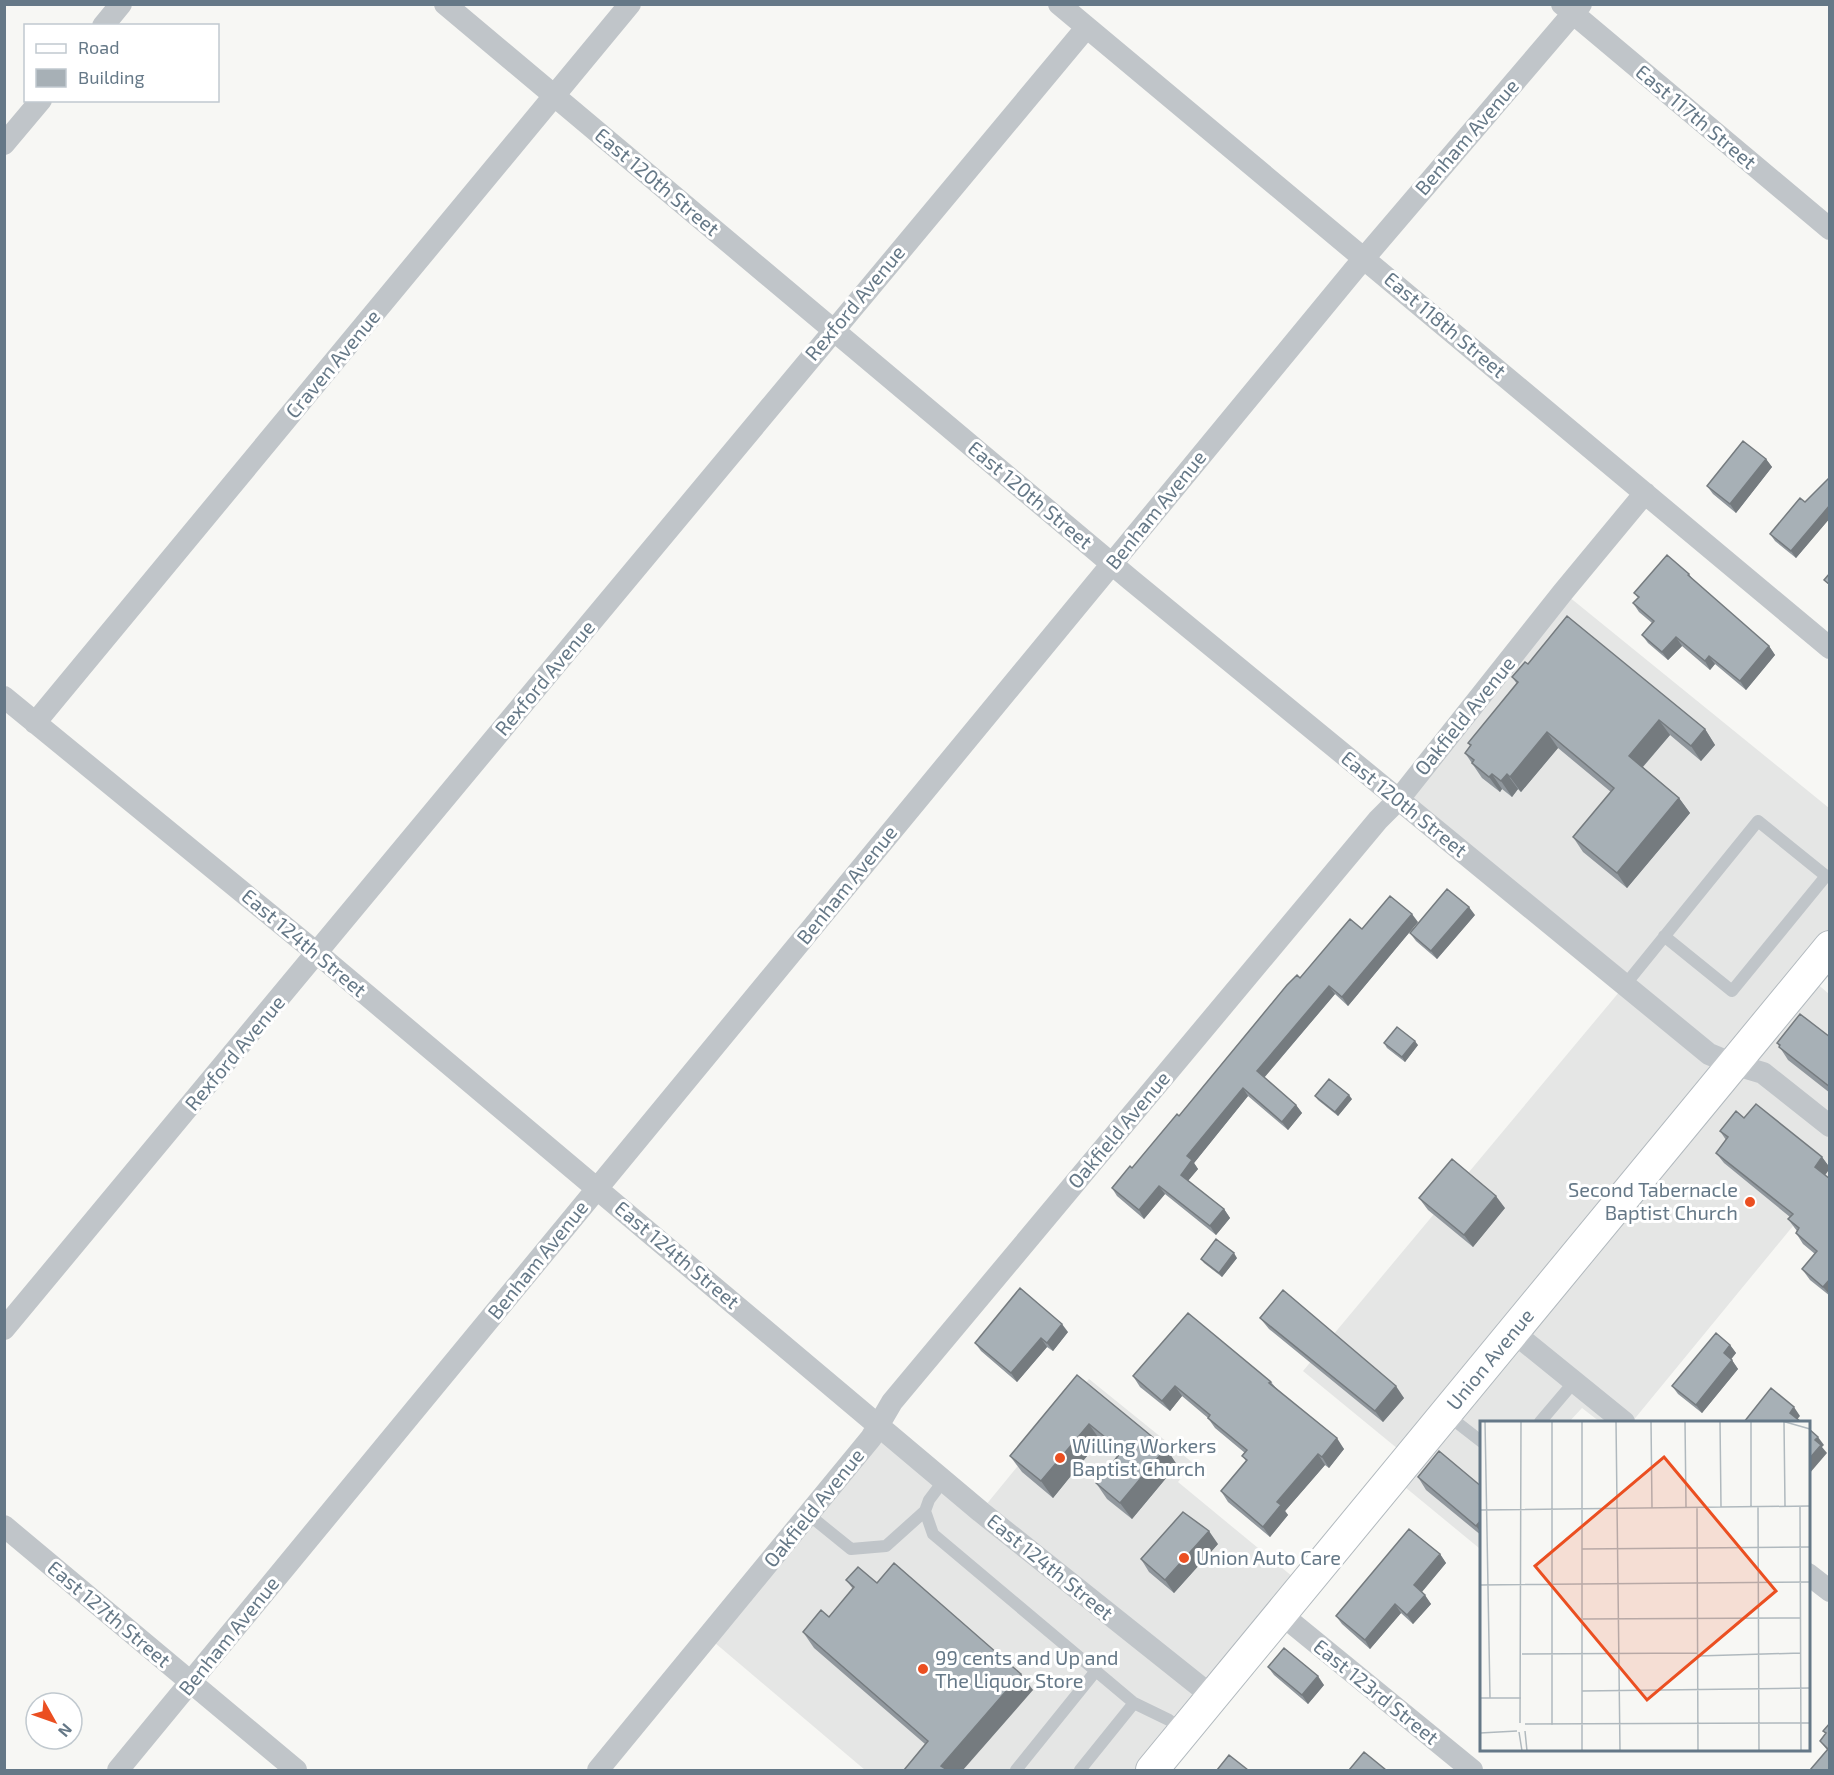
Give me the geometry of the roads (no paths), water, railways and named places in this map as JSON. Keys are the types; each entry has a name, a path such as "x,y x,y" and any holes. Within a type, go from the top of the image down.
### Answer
{"main road":[{"name":"Union Avenue","path":"1152,1770 1830,947"}],"street":[{"path":"105,24 121,4"},
{"name":"East 120th Street","path":"446,4 1112,564 1709,1054 1763,1073 1830,1126"},
{"name":"Craven Avenue","path":"35,723 630,4"},
{"name":"East 118th Street","path":"1059,4 1830,648"},
{"name":"East 117th Street","path":"1572,8 1830,229"},
{"name":"Benham Avenue","path":"118,1770 1364,257 1572,8"},
{"name":"Rexford Avenue","path":"4,1329 318,954 832,329 1086,28"},
{"path":"4,144 39,102"},
{"name":"Oakfield Avenue","path":"598,1770 871,1438 892,1402 1378,820 1399,799 1563,592 1645,493"},
{"name":"East 124th Street","path":"7,704 35,723 318,954 944,1480 1213,1697"},
{"path":"1513,1332 1623,1421"},
{"name":"East 127th Street","path":"4,1526 296,1770"},
{"path":"1810,1575 1830,1592"},
{"name":"East 123rd Street","path":"1281,1614 1472,1770"}],"lane":[{"path":"1625,985 1664,936 1758,821 1826,876 1732,990 1664,936"},
{"path":"1541,1421 1574,1382"},
{"path":"1446,1414 1480,1440"},
{"path":"809,1515 850,1549 886,1546 925,1511 929,1500 944,1480"},
{"path":"925,1511 933,1534 1134,1703 1169,1720 1184,1733"},
{"path":"1016,1770 1095,1672"},
{"path":"1080,1770 1134,1703"}],"place":[{"name":"Second Tabernacle Baptist Church","path":"1750,1202"},
{"name":"Willing Workers Baptist Church","path":"1060,1458"},
{"name":"Union Auto Care","path":"1184,1558"},
{"name":"99 cents and Up and The Liquor Store","path":"923,1669"}]}
